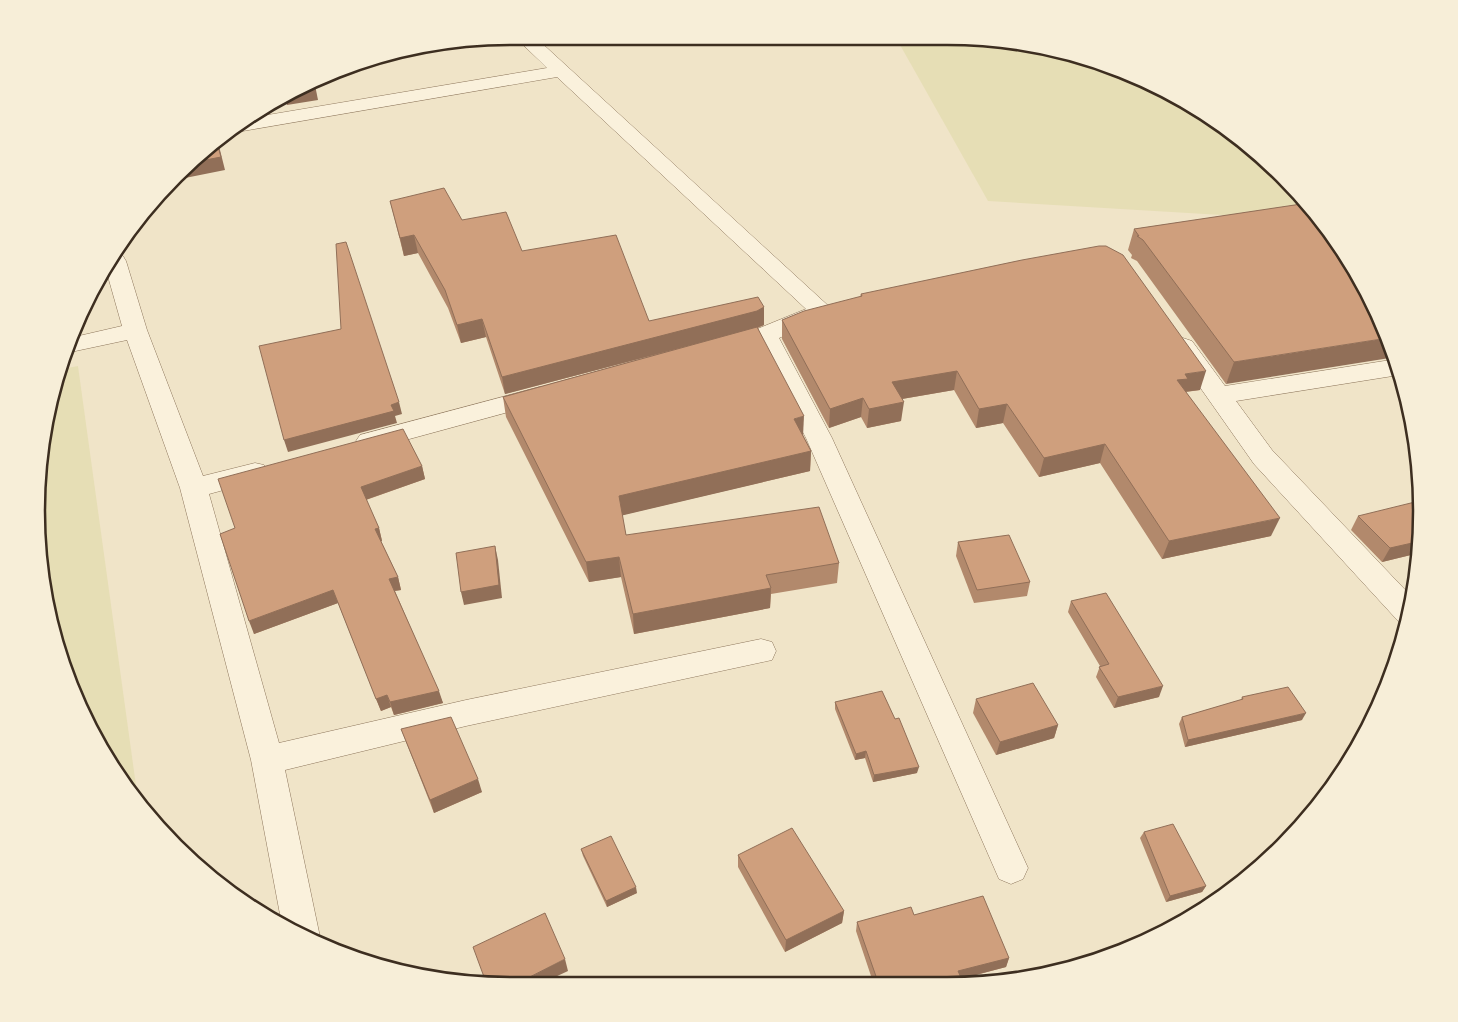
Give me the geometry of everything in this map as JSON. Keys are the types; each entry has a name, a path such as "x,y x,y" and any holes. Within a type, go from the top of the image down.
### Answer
{"street":[{"path":"533,45 832,309 766,335 708,350"},
{"path":"253,123 561,71"},
{"path":"116,264 135,330 194,488 267,760 300,926"},
{"path":"76,344 135,330"},
{"path":"1172,331 1263,457 1403,607"},
{"path":"766,335 819,438 1011,868"},
{"path":"1218,395 1390,368"},
{"path":"346,447 565,388"},
{"path":"194,488 279,465"},
{"path":"267,760 466,713 760,651"}],"shaded area":[{"path":"900,45 977,46 1008,49 1068,61 1125,80 1180,107 1231,141 1277,181 1311,220 988,201"},
{"path":"78,366 136,788 107,744 80,689 61,632 49,572 45,511 46,481 54,420 68,368"}],"building":[{"path":"219,148 221,157 205,160"},
{"path":"444,188 462,220 506,212 522,251 616,235 649,321 758,297 764,307 757,311 502,377 482,319 457,325 445,290 414,235 400,238 390,201"},
{"path":"1297,205 1317,227 1351,278 1380,339 1234,362 1143,240 1137,236 1139,236 1134,229"},
{"path":"346,242 399,402 391,405 394,411 284,440 259,346 341,329 336,244"},
{"path":"1106,246 1123,255 1206,371 1185,374 1188,379 1177,380 1280,518 1169,541 1105,444 1044,458 1007,404 979,409 957,371 892,382 904,402 869,409 863,398 830,409 782,320 804,311 862,296 861,294"},
{"path":"757,327 804,416 794,419 811,451 619,496 626,535 819,507 839,563 766,575 771,588 633,614 619,557 586,562 503,397"},
{"path":"403,429 422,466 361,487 379,528 375,529 398,577 389,579 439,691 390,702 387,695 376,699 333,590 249,621 220,534 235,528 218,479"},
{"path":"1413,503 1412,543 1390,548 1358,516"},
{"path":"1009,535 1030,582 977,590 958,542"},
{"path":"495,546 499,585 461,592 456,553"},
{"path":"1106,593 1163,686 1118,697 1099,667 1109,664 1071,601"},
{"path":"1033,683 1058,725 1000,742 976,699"},
{"path":"1288,687 1306,713 1188,740 1182,717 1243,699 1242,697"},
{"path":"882,691 895,719 899,718 919,767 874,775 866,751 856,754 835,702"},
{"path":"451,717 478,779 430,800 401,729"},
{"path":"1173,824 1206,886 1170,896 1144,832"},
{"path":"792,828 844,911 786,940 738,855"},
{"path":"611,836 636,887 606,901 581,849"},
{"path":"983,896 1009,958 958,971 961,977 876,977 857,922 911,907 914,915"},
{"path":"545,913 565,959 530,977 484,976 473,947"}]}
